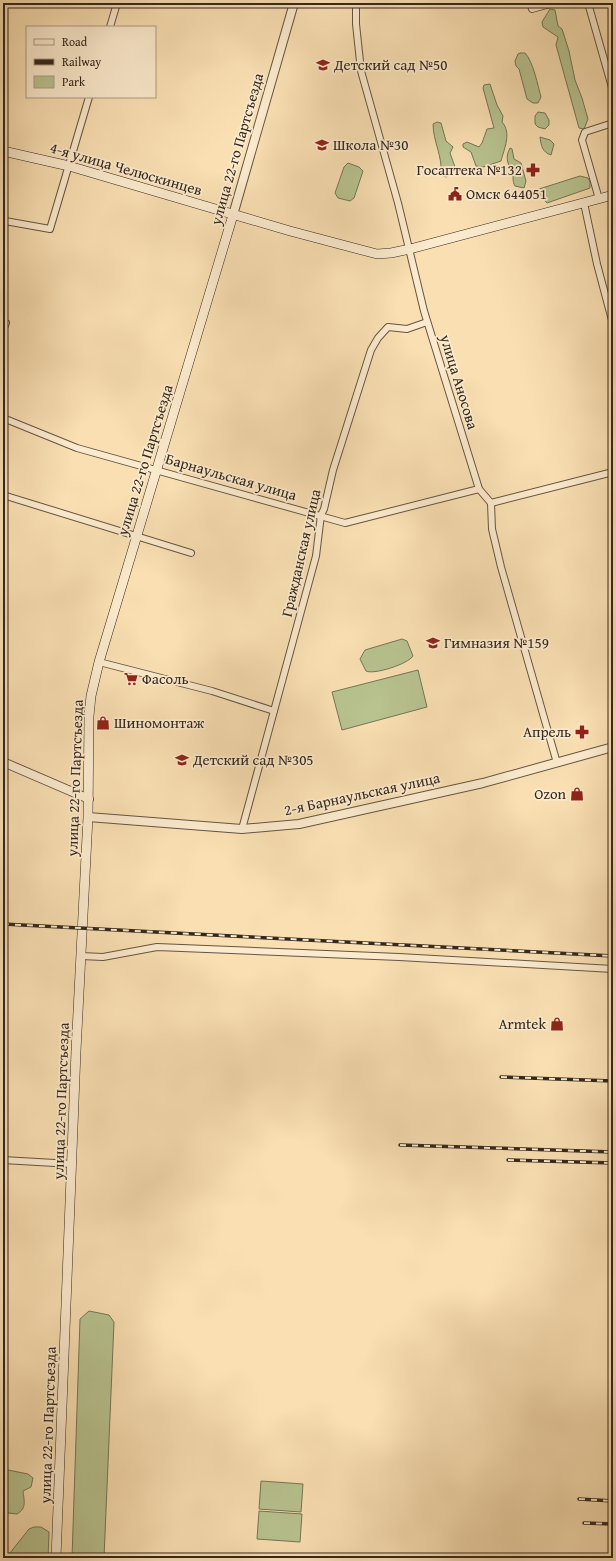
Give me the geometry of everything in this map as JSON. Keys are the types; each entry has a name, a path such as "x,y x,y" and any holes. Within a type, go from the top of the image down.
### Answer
{"main road":[{"name":"4-я улица Челюскинцев","path":"3,151 69,166 233,215 361,250 384,253 410,249 613,195"},
{"name":"улица 22-го Партсъезда","path":"56,1558 89,799 89,716 91,696 99,662 233,215"}],"street":[{"path":"110,26 117,3"},
{"name":"улица 22-го Партсъезда","path":"233,215 294,3"},
{"name":"улица Аносова","path":"356,3 356,24 361,71 410,249 427,322 478,489 491,503"},
{"path":"530,3 532,9 554,3"},
{"path":"588,3 613,91"},
{"path":"3,232 5,221 50,228 89,98"},
{"path":"599,199 582,140 585,132 613,123"},
{"path":"584,203 597,264 613,324"},
{"path":"3,330 6,322"},
{"name":"Гражданская улица","path":"242,829 316,556 321,515 371,350 378,338 388,327 407,329 427,322"},
{"name":"Барнаульская улица","path":"3,418 77,448 321,515 345,523 478,489"},
{"path":"557,763 501,567 492,529 491,503 613,472"},
{"path":"3,495 191,553"},
{"path":"99,662 205,689 274,711"},
{"name":"2-я Барнаульская улица","path":"88,817 242,829 317,821 483,783 613,747"},
{"path":"3,762 89,799"},
{"path":"81,956 103,957 157,948 391,957 613,969"},
{"path":"3,1160 72,1164"}],"green space":[{"path":"550,9 555,10 558,26 562,29 569,51 575,80 588,119 584,129 579,128 556,45 558,37 543,27 542,22"},
{"path":"520,53 525,53 533,68 541,97 538,103 533,103 527,99 519,69 516,66 515,61"},
{"path":"490,84 497,105 503,116 502,122 505,126 507,136 501,161 483,167 476,166 471,152 463,147 463,144 467,142 479,147 487,129 494,128 483,88 484,85"},
{"path":"538,112 545,113 549,120 549,125 545,129 538,127 535,124 535,116"},
{"path":"437,122 441,123 446,141 453,147 450,153 455,167 453,174 446,177 441,175 441,162 433,130 433,124"},
{"path":"540,137 550,140 554,144 551,155 544,150"},
{"path":"510,148 512,149 514,159 521,163 526,181 524,188 515,186 514,184 513,175 507,158"},
{"path":"348,163 359,167 363,171 354,198 350,201 338,198 335,193 344,167"},
{"path":"580,176 588,178 590,188 547,203 536,190"},
{"path":"402,639 407,641 413,656 410,659 383,670 370,672 366,671 360,659 365,650"},
{"path":"418,670 427,707 342,730 332,692"},
{"path":"89,1311 109,1315 114,1322 104,1558 72,1558 80,1319"},
{"path":"8,1470 28,1474 33,1478 31,1487 23,1491 24,1507 17,1514 8,1513 3,1503 3,1471"},
{"path":"261,1481 303,1484 301,1512 259,1509"},
{"path":"259,1511 302,1514 300,1542 257,1539"},
{"path":"41,1527 49,1532 48,1558 6,1558 29,1529"}],"railway":[{"path":"3,924 613,956"},
{"path":"501,1077 613,1081"},
{"path":"400,1145 613,1152"},
{"path":"508,1160 613,1163"},
{"path":"579,1499 613,1501"},
{"path":"584,1523 613,1524"}],"place":[{"name":"Детский сад №50","path":"323,65"},
{"name":"Школа №30","path":"322,145"},
{"name":"Госаптека №132","path":"533,170"},
{"name":"Омск 644051","path":"455,194"},
{"name":"Гимназия №159","path":"433,643"},
{"name":"Фасоль","path":"131,679"},
{"name":"Шиномонтаж","path":"103,723"},
{"name":"Апрель","path":"582,732"},
{"name":"Детский сад №305","path":"182,760"},
{"name":"Ozon","path":"577,794"},
{"name":"Armtek","path":"557,1024"}]}
